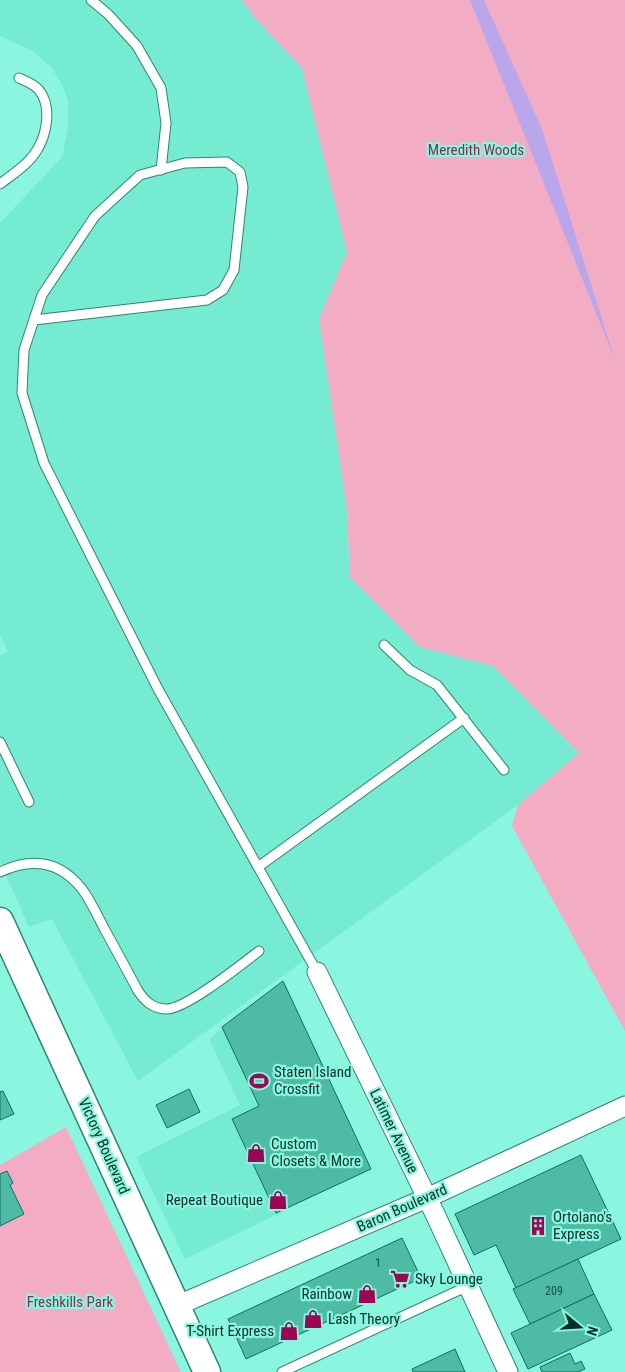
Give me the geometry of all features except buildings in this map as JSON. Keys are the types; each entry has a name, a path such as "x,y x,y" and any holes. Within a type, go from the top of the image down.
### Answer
{"main road":[{"name":"Victory Boulevard","path":"0,921 207,1372"}],"street":[{"name":"Latimer Avenue","path":"317,972 427,1198 508,1372"},
{"name":"Baron Boulevard","path":"176,1306 427,1198 625,1106"}],"lane":[{"path":"91,0 108,14 137,46 161,88 166,123 161,170"},
{"path":"0,184 25,165 37,151 47,123 45,106 40,92 33,85 19,78"},
{"path":"34,320 207,300 223,290 234,270 243,187 240,172 228,162 186,163 140,175 95,216 42,295 24,350 22,393 44,463 158,689 317,972"},
{"path":"384,645 410,670 437,685 504,770"},
{"path":"258,867 464,718"},
{"path":"0,742 30,802"},
{"path":"0,872 15,865 28,862 47,864 66,873 82,890 138,991 146,1002 157,1008 168,1010 193,999 259,951"},
{"path":"282,1372 468,1286"}],"shaded area":[{"path":"0,0 242,0 255,18 322,89 352,239 347,510 350,577 420,647 493,666 579,754 518,805 138,1081 52,919 29,927 0,862 0,656 8,652 0,634 0,223 62,157 68,128 68,101 62,84 50,66 31,50 0,36"},
{"path":"470,0 484,0 542,129 615,360"},
{"path":"283,981 371,1169 185,1259 136,1157 240,1105 209,1039"}],"green space":[{"name":"Meredith Woods","path":"242,0 625,0 625,1031 512,826 518,805 579,753 493,666 420,647 350,577 347,510 319,319 347,252 302,68 255,18"},
{"name":"Freshkills Park","path":"66,1127 181,1372 0,1372 0,1165"}],"place":[{"name":"Staten Island Crossfit","path":"259,1081"},
{"name":"Custom Closets & More","path":"256,1153"},
{"name":"Repeat Boutique","path":"278,1200"},
{"name":"Ortolano's Express","path":"538,1226"},
{"name":"Sky Lounge","path":"400,1279"},
{"name":"Rainbow","path":"367,1294"},
{"name":"Lash Theory","path":"313,1319"},
{"name":"T-Shirt Express","path":"289,1331"}]}
